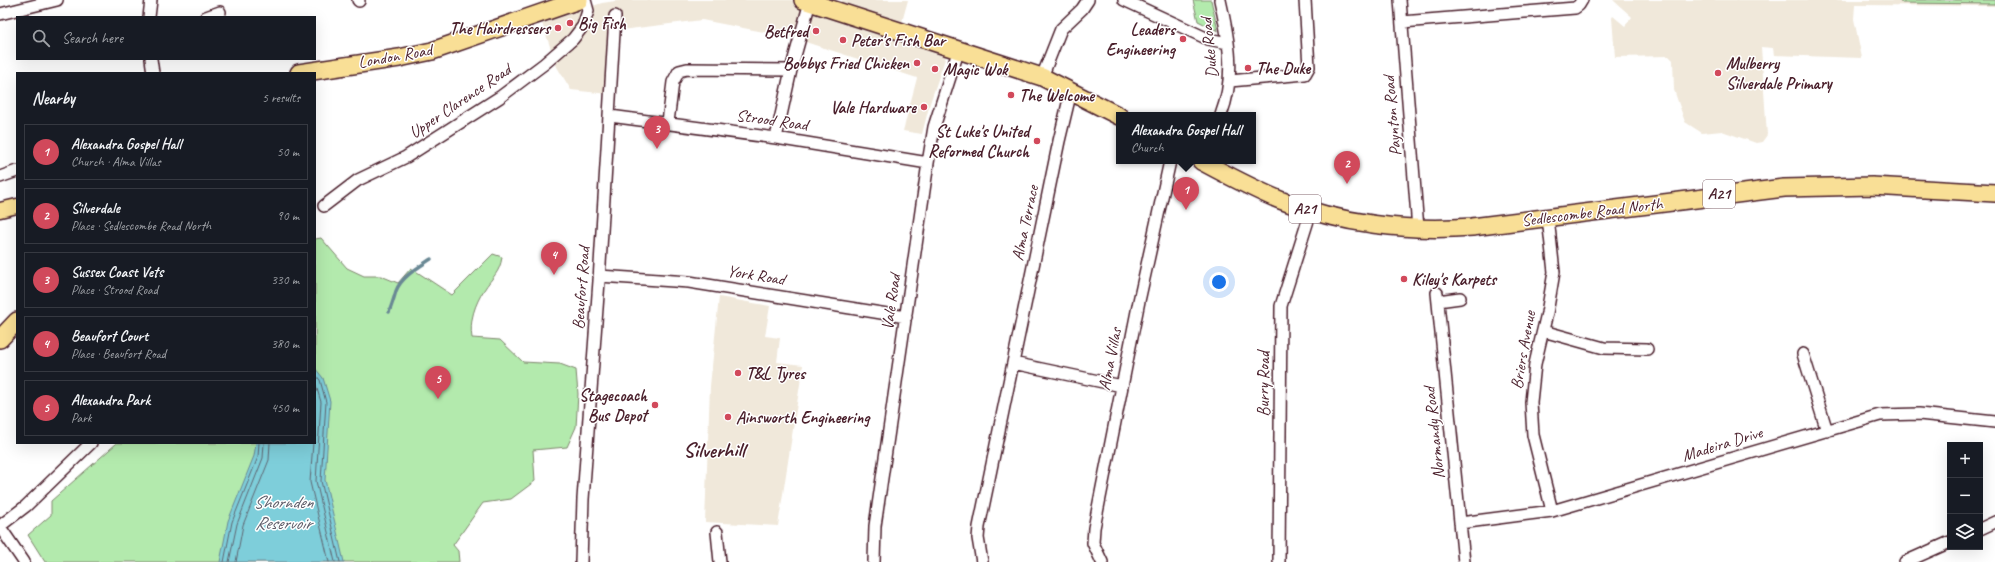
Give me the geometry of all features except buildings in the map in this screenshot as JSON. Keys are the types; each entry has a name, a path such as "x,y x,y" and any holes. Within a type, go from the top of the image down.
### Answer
{"highway":[{"name":"London Road","path":"304,72 335,66 399,58 432,51 579,0"},
{"path":"807,1 1042,77 1116,114"},
{"name":"Sedlescombe Road North","path":"1207,164 1250,186 1311,211 1344,219 1418,229 1446,229 1548,218 1710,196 1784,188 1872,186 1995,193"},
{"path":"0,339 16,322"}],"main road":[{"path":"0,210 16,206"}],"street":[{"path":"0,14 57,0"},
{"path":"149,16 151,0"},
{"name":"Upper Clarence Road","path":"324,206 358,180 406,157 486,105 544,64 573,39 583,26 588,11 585,0"},
{"path":"1042,77 1061,29 1082,9 1088,0"},
{"path":"1124,0 1208,39 1228,43"},
{"name":"Duke Road","path":"1220,0 1228,43 1230,81 1227,99 1222,112"},
{"path":"1230,81 1305,74 1309,67 1305,0"},
{"name":"Paynton Road","path":"1400,0 1418,229"},
{"path":"1402,22 1575,8 1582,0"},
{"path":"776,138 807,1"},
{"path":"209,16 220,12"},
{"name":"Beaufort Road","path":"581,562 583,491 616,16"},
{"name":"Vale Road","path":"874,562 875,526 928,163 934,127 959,49"},
{"path":"151,60 153,72"},
{"path":"668,122 673,82 679,72 687,69 791,70"},
{"name":"Alma Terrace","path":"982,562 978,544 979,527 1071,91"},
{"name":"Strood Road","path":"610,116 668,122 928,163"},
{"name":"Alma Villas","path":"1102,562 1095,550 1093,536 1122,386 1161,196 1169,164"},
{"path":"0,176 16,171"},
{"name":"Burry Road","path":"1280,562 1281,306 1311,211"},
{"name":"Briers Avenue","path":"1548,218 1554,272 1535,364 1531,402 1534,435 1552,511"},
{"name":"York Road","path":"599,276 689,282 906,317"},
{"name":"Normandy Road","path":"1460,298 1438,297 1464,562"},
{"path":"1543,331 1604,348 1647,349"},
{"path":"1803,354 1827,431"},
{"path":"1013,363 1122,386"},
{"name":"Madeira Drive","path":"1460,523 1552,511 1880,415 1919,414 1995,422"},
{"path":"24,562 0,526 41,492 90,444"},
{"path":"1983,528 1995,522"},
{"path":"717,532 720,562"},
{"path":"1905,562 1947,543"}],"shaded area":[{"path":"622,0 820,0 839,6 842,0 908,0 897,40 946,56 930,103 922,134 903,131 917,78 790,37 702,20 613,31 608,94 571,90 557,67 542,23 602,3"},
{"name":"Mulberry Silverdale Primary","path":"1613,0 1995,0 1995,6 1855,5 1854,19 1862,58 1774,55 1773,48 1761,47 1767,135 1762,142 1756,143 1722,131 1702,133 1685,122 1674,90 1673,60 1669,56 1615,57 1612,18 1613,16 1625,26 1632,17"},
{"path":"719,297 770,306 765,336 780,338 777,362 803,365 778,526 705,522 710,386"}],"green space":[{"path":"1193,0 1211,0 1218,31 1198,21"},
{"path":"1900,0 1995,0 1995,4 1902,3"},
{"path":"321,238 347,268 364,276 381,276 398,283 411,268 452,295 493,254 502,257 498,271 484,290 475,307 471,325 472,338 500,340 523,362 560,364 576,370 578,394 576,427 567,447 533,450 535,481 511,499 483,503 453,545 458,551 459,562 45,562 28,535 51,515 51,501 116,444 316,444 316,239"}],"water":[{"name":"Shornden Reservoir","path":"316,369 323,378 330,401 325,480 344,562 220,562 228,521 254,456 256,444 316,444"}],"waterway":[{"path":"389,312 398,286 411,273 431,259"}],"place":[{"name":"Big Fish","path":"570,23"},
{"name":"The Hairdressers","path":"558,28"},
{"name":"Betfred","path":"816,31"},
{"name":"Leaders Engineering","path":"1183,39"},
{"name":"Peter's Fish Bar","path":"843,40"},
{"name":"Bobbys Fried Chicken","path":"917,63"},
{"name":"The Duke","path":"1248,68"},
{"name":"Magic Wok","path":"935,69"},
{"name":"Mulberry Silverdale Primary","path":"1718,73"},
{"name":"The Welcome","path":"1011,95"},
{"name":"Vale Hardware","path":"924,107"},
{"name":"St Luke's United Reformed Church","path":"1037,141"},
{"name":"Sussex Coast Vets","path":"657,149"},
{"name":"Silverdale","path":"1347,184"},
{"name":"Alexandra Gospel Hall","path":"1186,210"},
{"name":"Beaufort Court","path":"554,275"},
{"name":"Kiley's Karpets","path":"1404,279"},
{"name":"T&L Tyres","path":"738,373"},
{"name":"Alexandra Park","path":"438,399"},
{"name":"Stagecoach Bus Depot","path":"655,405"},
{"name":"Ainsworth Engineering","path":"728,417"}],"district":[{"name":"Silverhill","path":"714,450"}]}
